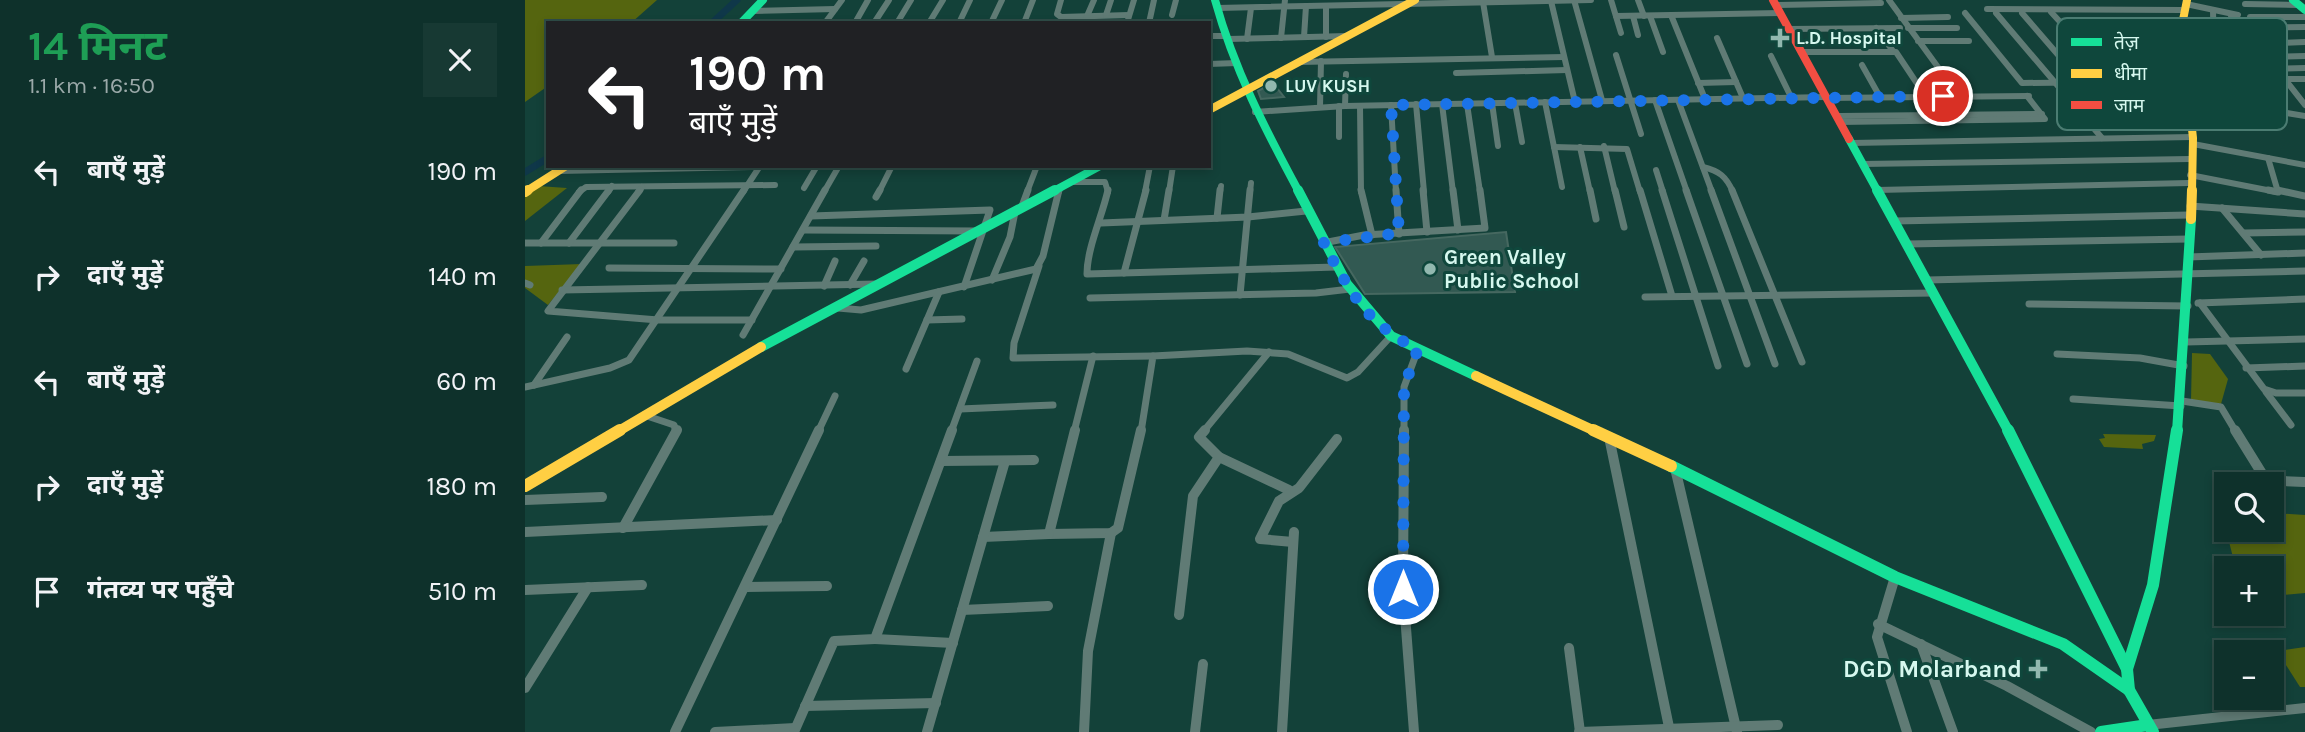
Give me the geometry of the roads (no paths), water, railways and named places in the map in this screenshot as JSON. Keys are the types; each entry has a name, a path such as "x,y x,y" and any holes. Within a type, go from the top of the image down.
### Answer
{"street":[{"path":"743,21 763,0"},
{"path":"826,21 842,0"},
{"path":"856,21 868,0"},
{"path":"875,21 888,0"},
{"path":"898,21 911,0"},
{"path":"930,21 943,0"},
{"path":"960,21 970,0"},
{"path":"992,21 1002,0"},
{"path":"1025,21 1034,0"},
{"path":"1061,0 1058,16 1086,19 1106,15 1129,15"},
{"path":"1086,19 1094,0"},
{"path":"1106,15 1111,0"},
{"path":"1128,21 1134,0"},
{"path":"1149,21 1154,0"},
{"path":"1172,15 1176,0"},
{"path":"1243,8 1244,0"},
{"path":"1574,0 1602,100"},
{"path":"1591,0 1412,1 1334,3 1326,6 1285,3 1251,8 1216,4 1255,112 1306,211 1350,289 1369,316 1391,336 1675,468 1895,577 2063,644 2129,690"},
{"path":"1611,0 1622,33"},
{"path":"1638,0 1663,52"},
{"path":"1889,0 1959,96"},
{"path":"2113,0 2121,8"},
{"path":"1211,109 1412,1"},
{"path":"1551,1 1575,102"},
{"path":"1483,2 1492,57"},
{"path":"1281,38 1285,3"},
{"path":"1304,37 1310,4"},
{"path":"1616,16 1671,15 1776,6 1881,4"},
{"path":"1987,9 2121,8 2185,4 2235,15 2235,18"},
{"path":"2245,4 2299,5"},
{"path":"1326,6 1326,37"},
{"path":"1776,6 2001,416 2127,668 2129,690 2151,728"},
{"path":"1247,39 1251,8"},
{"path":"753,11 835,9"},
{"path":"2213,10 2213,18"},
{"path":"2051,12 2057,19"},
{"path":"1965,13 2022,83"},
{"path":"1996,13 2057,85"},
{"path":"2022,13 2057,54"},
{"path":"1671,15 1705,99"},
{"path":"1633,16 1638,35"},
{"path":"2250,17 2305,17"},
{"path":"1901,18 1948,18"},
{"path":"2287,27 2305,27"},
{"path":"1875,28 1899,55 1926,97"},
{"path":"1788,29 1900,28"},
{"path":"1908,28 1957,28"},
{"path":"1211,36 1247,39 1347,36"},
{"path":"1717,38 1743,98"},
{"path":"1918,41 1969,41"},
{"path":"2287,43 2305,43"},
{"path":"1801,52 1893,51"},
{"path":"1616,55 1640,134"},
{"path":"2287,56 2305,55"},
{"path":"1771,56 1791,97"},
{"path":"1298,62 1564,57"},
{"path":"1320,107 1321,61"},
{"path":"1211,64 1237,63"},
{"path":"1862,65 1880,97"},
{"path":"2287,69 2305,68"},
{"path":"1456,73 1567,70"},
{"path":"1339,137 1346,74"},
{"path":"2287,79 2305,79"},
{"path":"2287,79 2305,105"},
{"path":"1698,83 1736,82"},
{"path":"2011,82 2055,83"},
{"path":"1255,112 1342,106 1602,100 2028,96 2042,114 2043,120 1837,119"},
{"path":"1655,100 1747,364"},
{"path":"1678,100 1775,364"},
{"path":"1545,102 1562,187"},
{"path":"1492,103 1498,146"},
{"path":"1515,103 1522,142"},
{"path":"1416,104 1427,232"},
{"path":"1442,104 1458,230"},
{"path":"1323,243 1373,235 1482,229 1485,225 1467,104"},
{"path":"1391,105 1399,233"},
{"path":"1360,106 1361,199 1373,235"},
{"path":"2287,113 2305,116"},
{"path":"2095,130 2102,138"},
{"path":"2127,668 2153,585 2182,404 2190,273 2189,179 2192,130"},
{"path":"1851,143 2102,138 2193,140 2305,164"},
{"path":"1604,146 1624,228"},
{"path":"1554,147 1624,147 1629,151 1672,296"},
{"path":"1580,147 1596,219"},
{"path":"2268,158 2279,192"},
{"path":"1862,164 2190,159"},
{"path":"1703,167 1722,174 1728,180 1802,362"},
{"path":"525,192 563,169 662,168"},
{"path":"525,387 622,365 634,355 759,168"},
{"path":"804,188 816,168"},
{"path":"743,335 838,168"},
{"path":"876,197 891,168"},
{"path":"992,280 1036,168"},
{"path":"525,486 781,335 1096,168"},
{"path":"1124,273 1140,221 1150,168"},
{"path":"1164,220 1173,168"},
{"path":"1656,170 1718,366"},
{"path":"1877,190 2189,179 2305,196"},
{"path":"1240,295 1251,183"},
{"path":"1065,184 1108,184 1101,223 1085,272 1244,271 1337,267"},
{"path":"1065,184 1011,357 1269,352 1300,357 1347,377 1358,372 1391,336"},
{"path":"541,243 583,188 775,185"},
{"path":"569,243 612,186"},
{"path":"1217,218 1221,186"},
{"path":"642,187 562,290 549,308 551,313 658,320 752,320"},
{"path":"1894,220 2222,208 2305,214"},
{"path":"2222,208 2261,255"},
{"path":"811,216 990,210 964,287"},
{"path":"1101,223 1248,217 1306,211"},
{"path":"803,230 982,230"},
{"path":"2244,233 2305,232"},
{"path":"1907,244 2189,239"},
{"path":"525,243 674,243"},
{"path":"793,247 876,246"},
{"path":"2188,257 2305,253"},
{"path":"824,286 835,261"},
{"path":"850,285 864,261"},
{"path":"838,307 856,311 964,287 1039,266"},
{"path":"608,268 781,269"},
{"path":"1927,280 2305,271"},
{"path":"562,290 878,284"},
{"path":"1090,298 1240,295 1350,289"},
{"path":"906,369 939,292"},
{"path":"1645,297 1934,293"},
{"path":"2029,304 2188,305 2305,299"},
{"path":"2200,303 2291,425"},
{"path":"927,320 962,319"},
{"path":"534,385 567,337"},
{"path":"2186,342 2305,339"},
{"path":"1414,732 1403,589 1404,401 1406,376 1418,349"},
{"path":"1269,352 1199,437 1219,457 1289,490 1299,488 1338,439"},
{"path":"2057,354 2140,358 2184,366"},
{"path":"1049,534 1093,356"},
{"path":"983,537 1111,533 1118,528 1134,466 1153,356"},
{"path":"875,639 977,361"},
{"path":"2246,368 2305,366"},
{"path":"2264,389 2276,393 2305,393"},
{"path":"675,732 835,396"},
{"path":"2073,399 2211,403 2221,407 2261,472"},
{"path":"960,409 1053,405"},
{"path":"622,528 678,429 674,425 642,415"},
{"path":"1609,437 1670,730"},
{"path":"1179,615 1193,496 1219,457"},
{"path":"941,461 1034,460"},
{"path":"927,732 1005,461"},
{"path":"1675,468 1737,729"},
{"path":"2284,481 2304,482"},
{"path":"1282,732 1294,537 1269,542 1259,539 1267,520 1289,490"},
{"path":"525,500 602,497"},
{"path":"525,532 777,520"},
{"path":"1084,732 1088,651 1111,533"},
{"path":"1895,577 1878,624 1880,654 1907,732"},
{"path":"525,590 642,585"},
{"path":"746,587 827,586"},
{"path":"525,688 588,587"},
{"path":"963,610 1048,606"},
{"path":"1878,624 2007,686 2091,732"},
{"path":"715,732 795,730 834,641 875,639 953,643"},
{"path":"1921,645 1954,732"},
{"path":"1569,648 1580,732 1737,729 1778,725"},
{"path":"1195,732 1203,664"},
{"path":"805,706 936,703"},
{"path":"2101,732 2305,708"}],"waterway":[{"path":"714,21 737,0"},
{"path":"525,172 546,159"}],"place":[{"name":"L.D. Hospital","path":"1780,38"},
{"name":"LUV KUSH","path":"1271,86"},
{"name":"Green Valley Public School","path":"1430,269"},
{"name":"DGD Molarband","path":"2038,669"}]}
